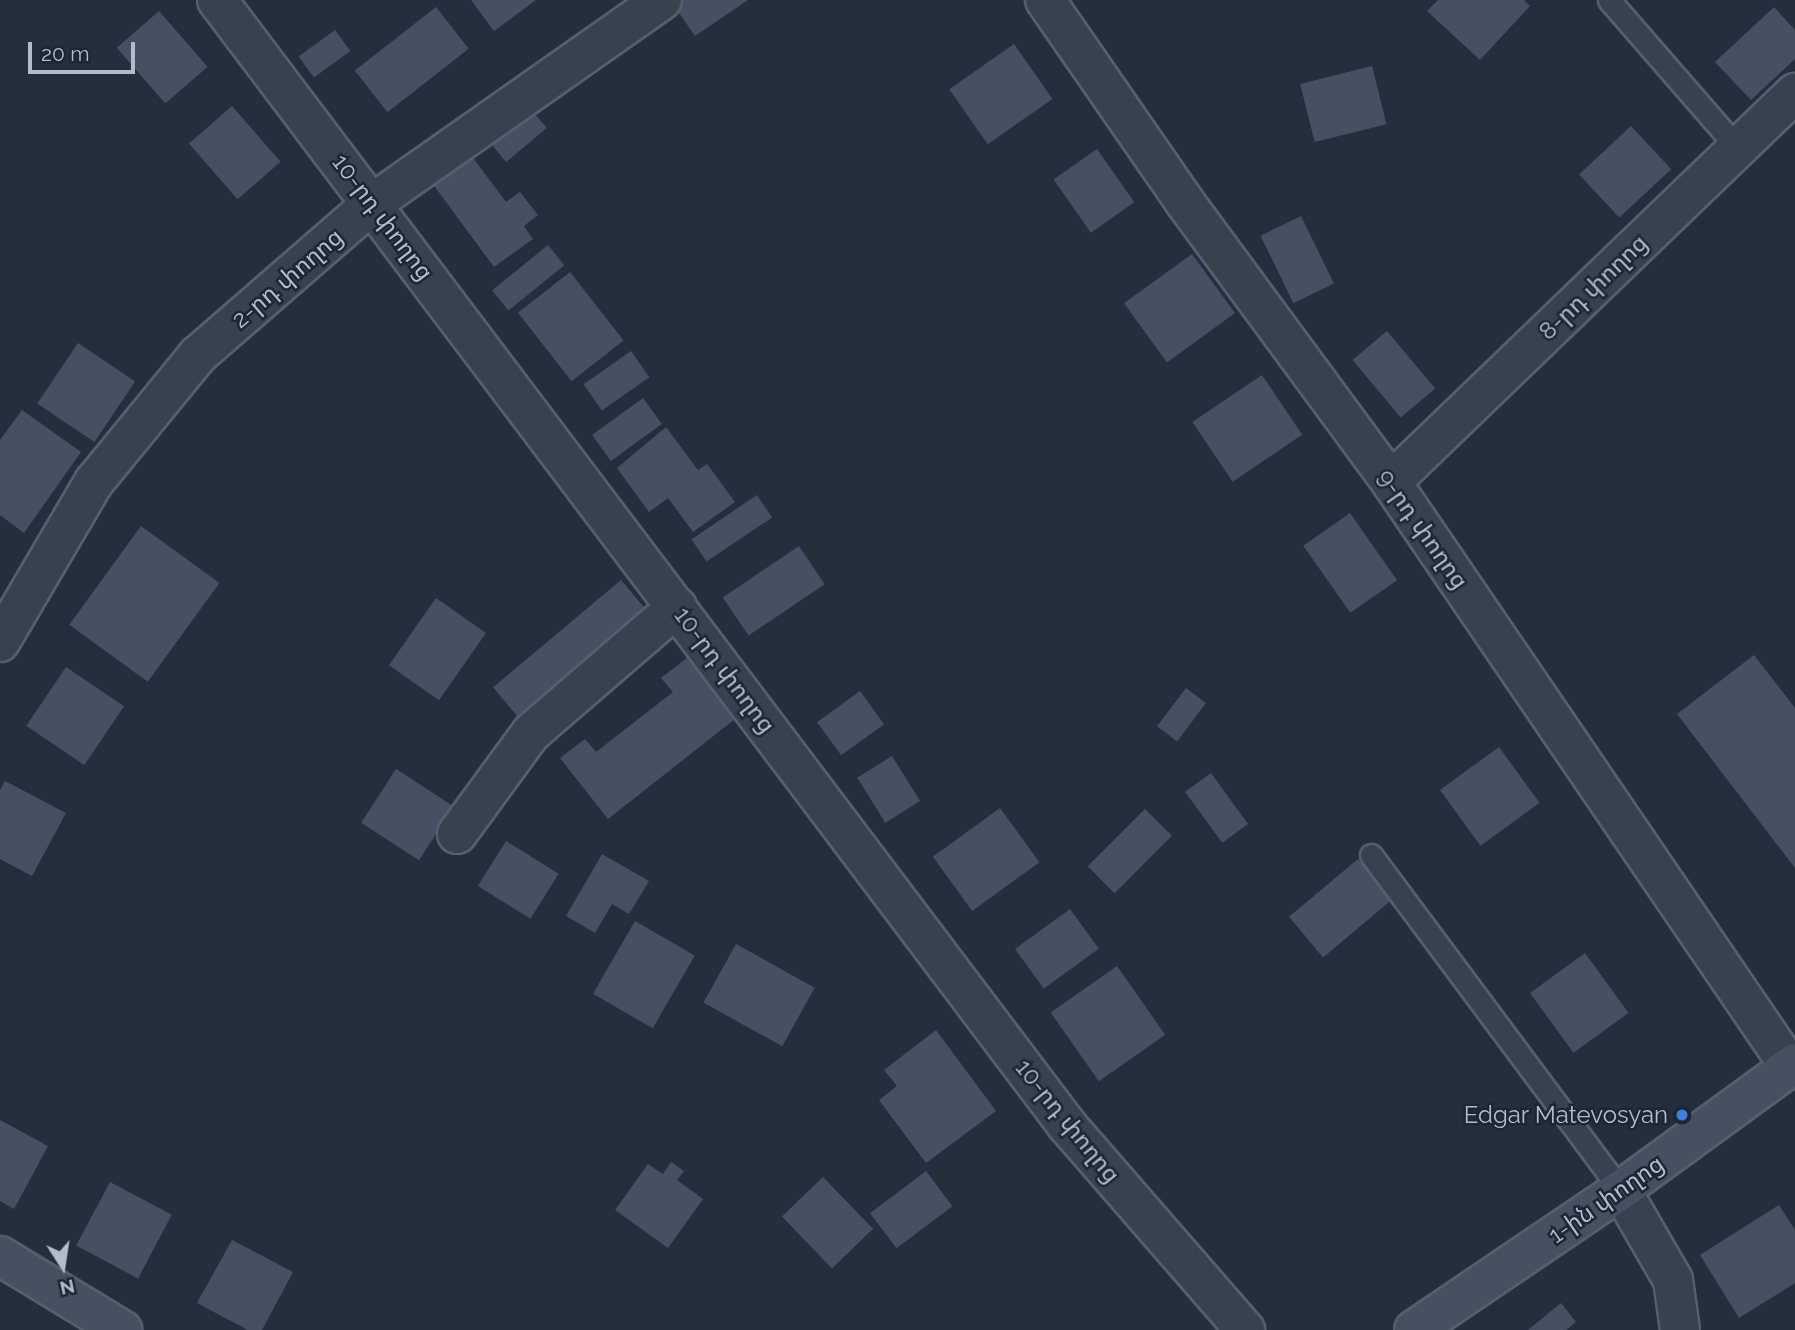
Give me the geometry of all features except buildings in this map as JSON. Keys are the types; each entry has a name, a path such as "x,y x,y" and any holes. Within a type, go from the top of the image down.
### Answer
{"main road":[{"name":"1-ին փողոց","path":"1414,1330 1621,1190 1792,1065"},
{"path":"0,1256 122,1330"}],"street":[{"name":"10-րդ փողոց","path":"217,0 373,203 1066,1124 1245,1330"},
{"name":"2-րդ փողոց","path":"0,642 94,482 198,355 373,203 662,0"},
{"name":"9-րդ փողոց","path":"1045,0 1184,201 1391,482 1792,1065"},
{"name":"8-րդ փողոց","path":"1391,482 1795,93"},
{"path":"457,834 531,733 677,607"},
{"path":"1621,1190 1673,1280 1680,1330"}],"lane":[{"path":"1609,0 1737,147"},
{"path":"1371,855 1587,1151 1621,1190"}],"place":[{"name":"Edgar Matevosyan","path":"1682,1115"}]}
